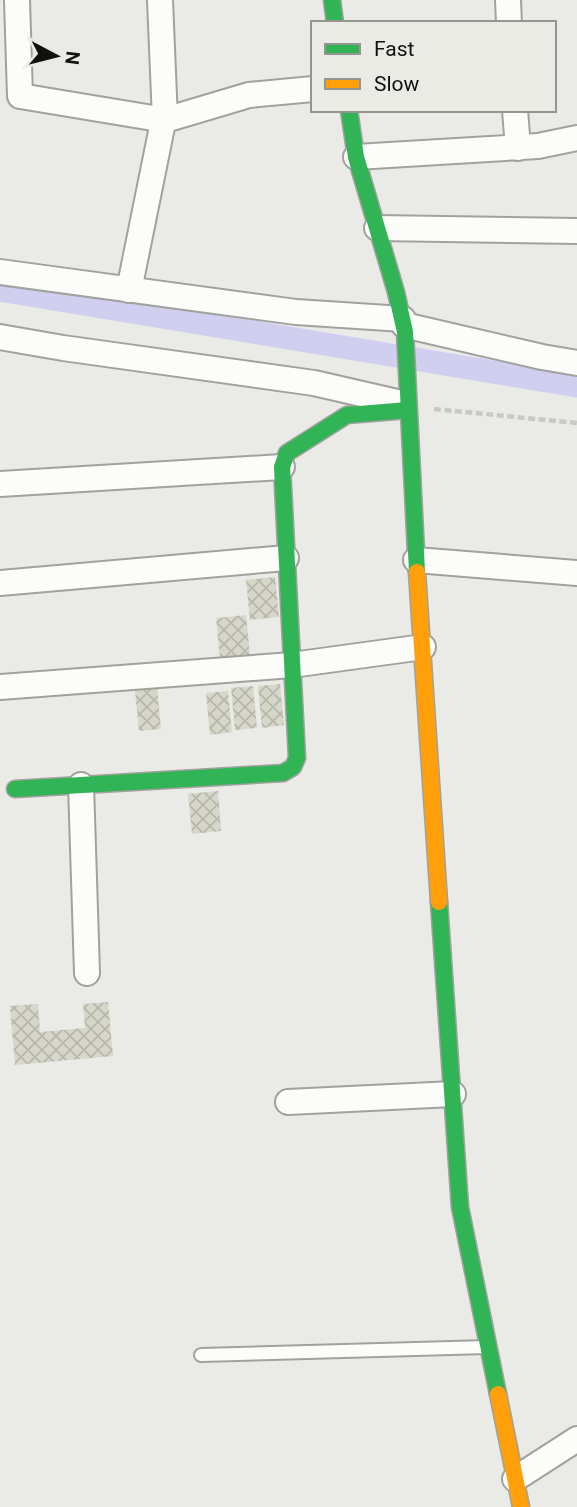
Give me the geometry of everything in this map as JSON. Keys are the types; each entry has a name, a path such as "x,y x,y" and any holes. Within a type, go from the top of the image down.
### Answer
{"street":[{"path":"17,0 10,94 165,120 249,95 311,89"},
{"path":"129,290 165,120 160,0"},
{"path":"332,0 335,21"},
{"path":"508,0 509,21"},
{"path":"349,112 356,157 404,325 416,560 460,1208 521,1507"},
{"path":"516,112 518,148"},
{"path":"356,157 518,148 577,138"},
{"path":"377,228 577,231"},
{"path":"0,272 404,325 577,363"},
{"path":"0,337 314,383 409,405"},
{"path":"15,789 283,773 293,767 297,758 282,467 287,453 347,415 409,405"},
{"path":"0,484 282,467"},
{"path":"0,583 286,558"},
{"path":"416,560 577,573"},
{"path":"0,687 292,665 423,647"},
{"path":"81,785 87,973"},
{"path":"288,1102 453,1094"},
{"path":"515,1479 577,1439"}],"lane":[{"path":"201,1355 488,1347"}],"path":[{"path":"409,405 577,423"}],"building":[{"path":"275,577 279,617 250,620 246,580"},
{"path":"246,615 250,655 220,658 216,618"},
{"path":"280,684 284,725 262,728 258,686"},
{"path":"253,686 257,728 235,730 231,688"},
{"path":"157,687 161,729 139,731 135,690"},
{"path":"228,691 232,732 210,735 206,693"},
{"path":"218,791 221,831 192,834 188,794"},
{"path":"108,1002 113,1056 15,1065 10,1006 38,1004 40,1032 85,1028 83,1004"}],"waterway":[{"path":"0,290 577,386"}],"traffic: fast":[{"path":"332,0 335,21"},
{"path":"349,112 356,157 396,292 405,332 417,572"},
{"path":"15,789 283,773 293,767 297,758 282,467 287,453 347,415 408,410"},
{"path":"439,902 460,1207 498,1394"}],"traffic: slow":[{"path":"417,572 439,902"},
{"path":"498,1394 521,1507"}]}
